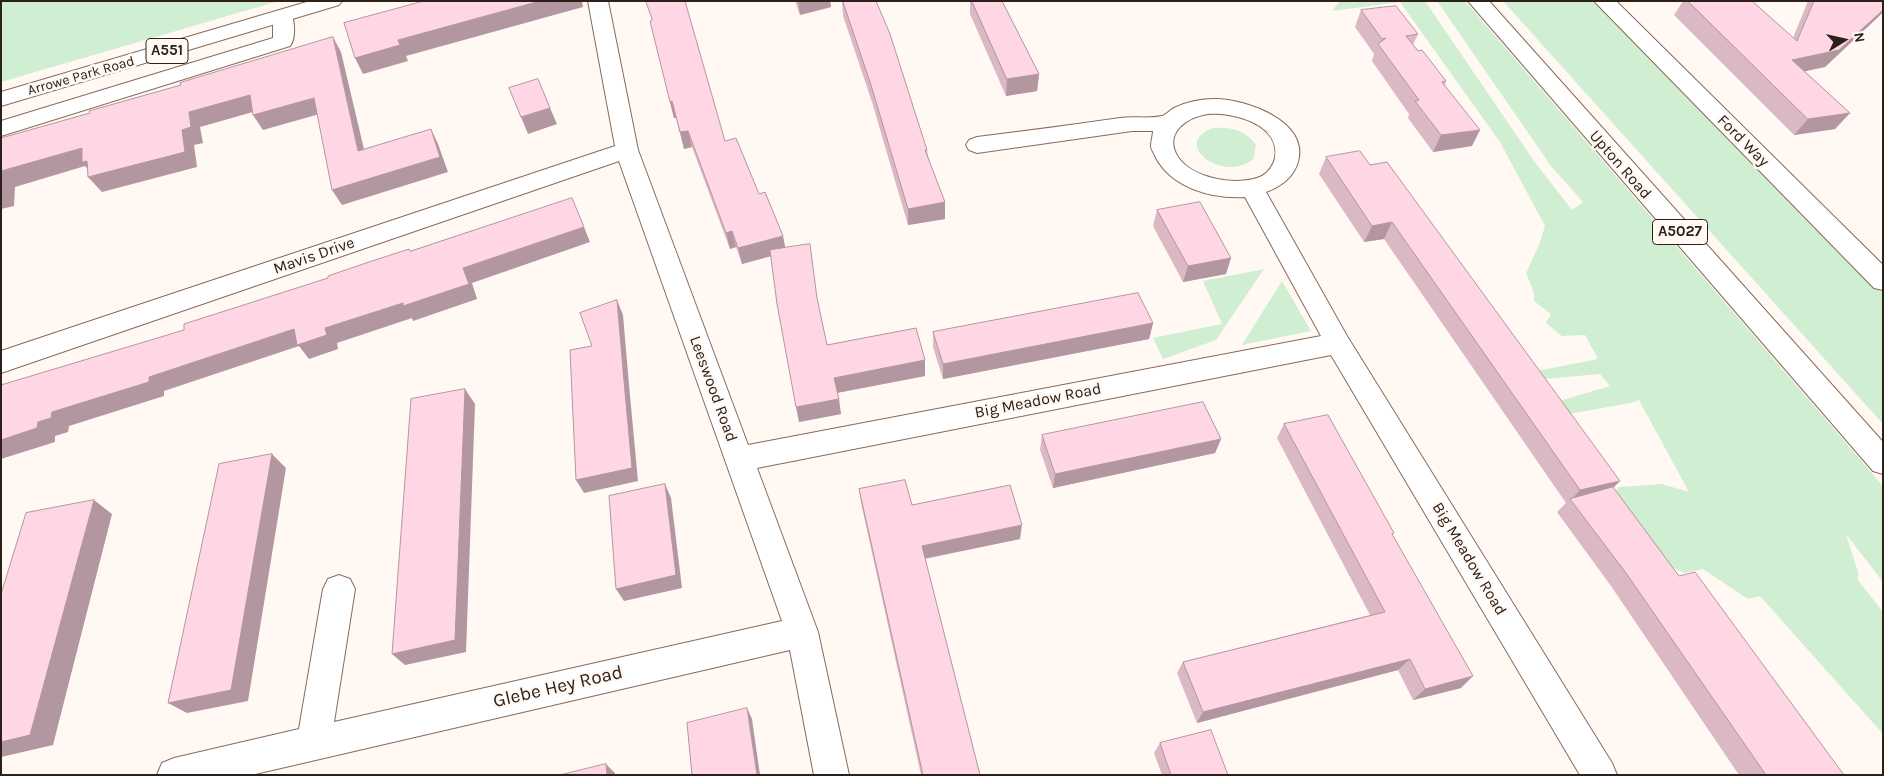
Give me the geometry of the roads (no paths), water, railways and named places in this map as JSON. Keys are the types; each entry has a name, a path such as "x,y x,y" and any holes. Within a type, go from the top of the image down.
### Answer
{"street":[{"name":"Arrowe Park Road","path":"1,99 332,1"},
{"name":"Leeswood Road","path":"598,1 626,150 802,632 832,775"},
{"name":"Upton Road","path":"1478,1 1883,462"},
{"name":"Ford Way","path":"1604,1 1883,281"},
{"path":"1,129 283,42 284,16"},
{"path":"977,145 1132,124 1168,123 1188,110 1215,106 1244,110 1263,118 1277,130 1286,143 1288,158 1283,171 1270,182 1252,188 1234,190 1213,187 1195,181 1179,171 1168,160 1162,147 1163,134 1168,123"},
{"name":"Mavis Drive","path":"1,362 626,150"},
{"name":"Big Meadow Road","path":"1252,188 1338,343 1600,775"},
{"name":"Big Meadow Road","path":"738,459 1338,343"},
{"path":"314,743 339,588"},
{"name":"Glebe Hey Road","path":"174,775 802,632"}]}
